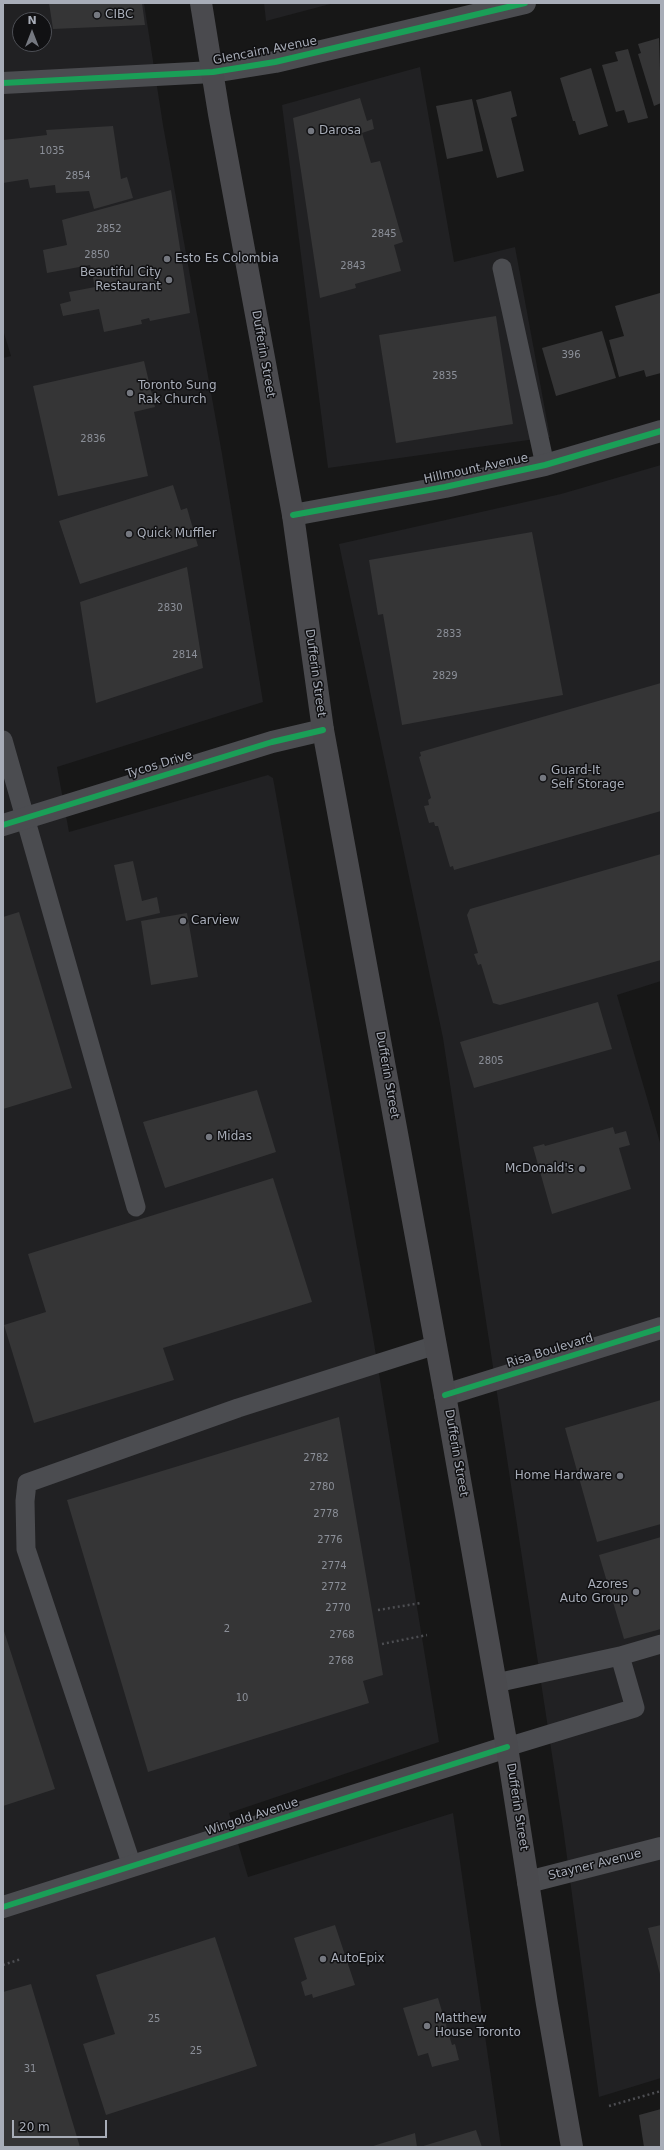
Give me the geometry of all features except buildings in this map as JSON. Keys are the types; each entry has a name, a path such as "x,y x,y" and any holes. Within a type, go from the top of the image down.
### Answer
{"main road":[{"name":"Dufferin Street","path":"201,3 220,122 293,515 323,730 446,1394 507,1747 572,2147"}],"street":[{"name":"Glencairn Avenue","path":"3,83 213,72 275,62 525,3"},
{"name":"Hillmount Avenue","path":"293,515 445,487 545,465 661,431"},
{"name":"Tycos Drive","path":"3,825 272,742 323,730"},
{"name":"Risa Boulevard","path":"446,1394 661,1328"},
{"name":"Wingold Avenue","path":"3,1907 507,1747"},
{"name":"Stayner Avenue","path":"528,1882 661,1848"}],"lane":[{"path":"502,268 545,465"},
{"path":"3,740 136,1207"},
{"path":"132,1866 26,1549 25,1501 27,1484 238,1408 436,1345"},
{"path":"496,1683 620,1656 661,1644"},
{"path":"507,1747 635,1708 620,1656"}],"path":[{"path":"378,1610 421,1603"},
{"path":"382,1644 427,1635"},
{"path":"3,1965 22,1959"},
{"path":"609,2106 661,2092"}],"shaded area":[{"path":"3,3 144,3 163,125 222,454 263,702 57,767 69,832 268,775 273,778 373,1337 439,1742 229,1813 248,1877 453,1813 501,2147 3,2147 3,358 11,356 3,330"},
{"path":"264,3 334,3 266,21"},
{"path":"420,67 454,262 515,247 550,437 328,468 282,105"},
{"path":"661,465 661,981 617,995 661,1146 661,2078 599,2097 563,1827 443,1038 339,544 561,494"}],"cycle path":[{"path":"3,83 213,72 275,62 525,3"},
{"path":"293,515 445,487 545,465 661,431"},
{"path":"3,825 272,742 323,730"},
{"path":"445,1395 661,1328"},
{"path":"3,1907 507,1747"}],"place":[{"name":"CIBC","path":"97,15"},
{"name":"Darosa","path":"311,131"},
{"name":"Esto Es Colombia","path":"167,259"},
{"name":"Beautiful City Restaurant","path":"169,280"},
{"name":"Toronto Sung Rak Church","path":"130,393"},
{"name":"Quick Muffler","path":"129,534"},
{"name":"Guard-It Self Storage","path":"543,778"},
{"name":"Carview","path":"183,921"},
{"name":"Midas","path":"209,1137"},
{"name":"McDonald's","path":"582,1169"},
{"name":"Home Hardware","path":"620,1476"},
{"name":"Azores Auto Group","path":"636,1592"},
{"name":"AutoEpix","path":"323,1959"},
{"name":"Matthew House Toronto","path":"427,2026"}]}
